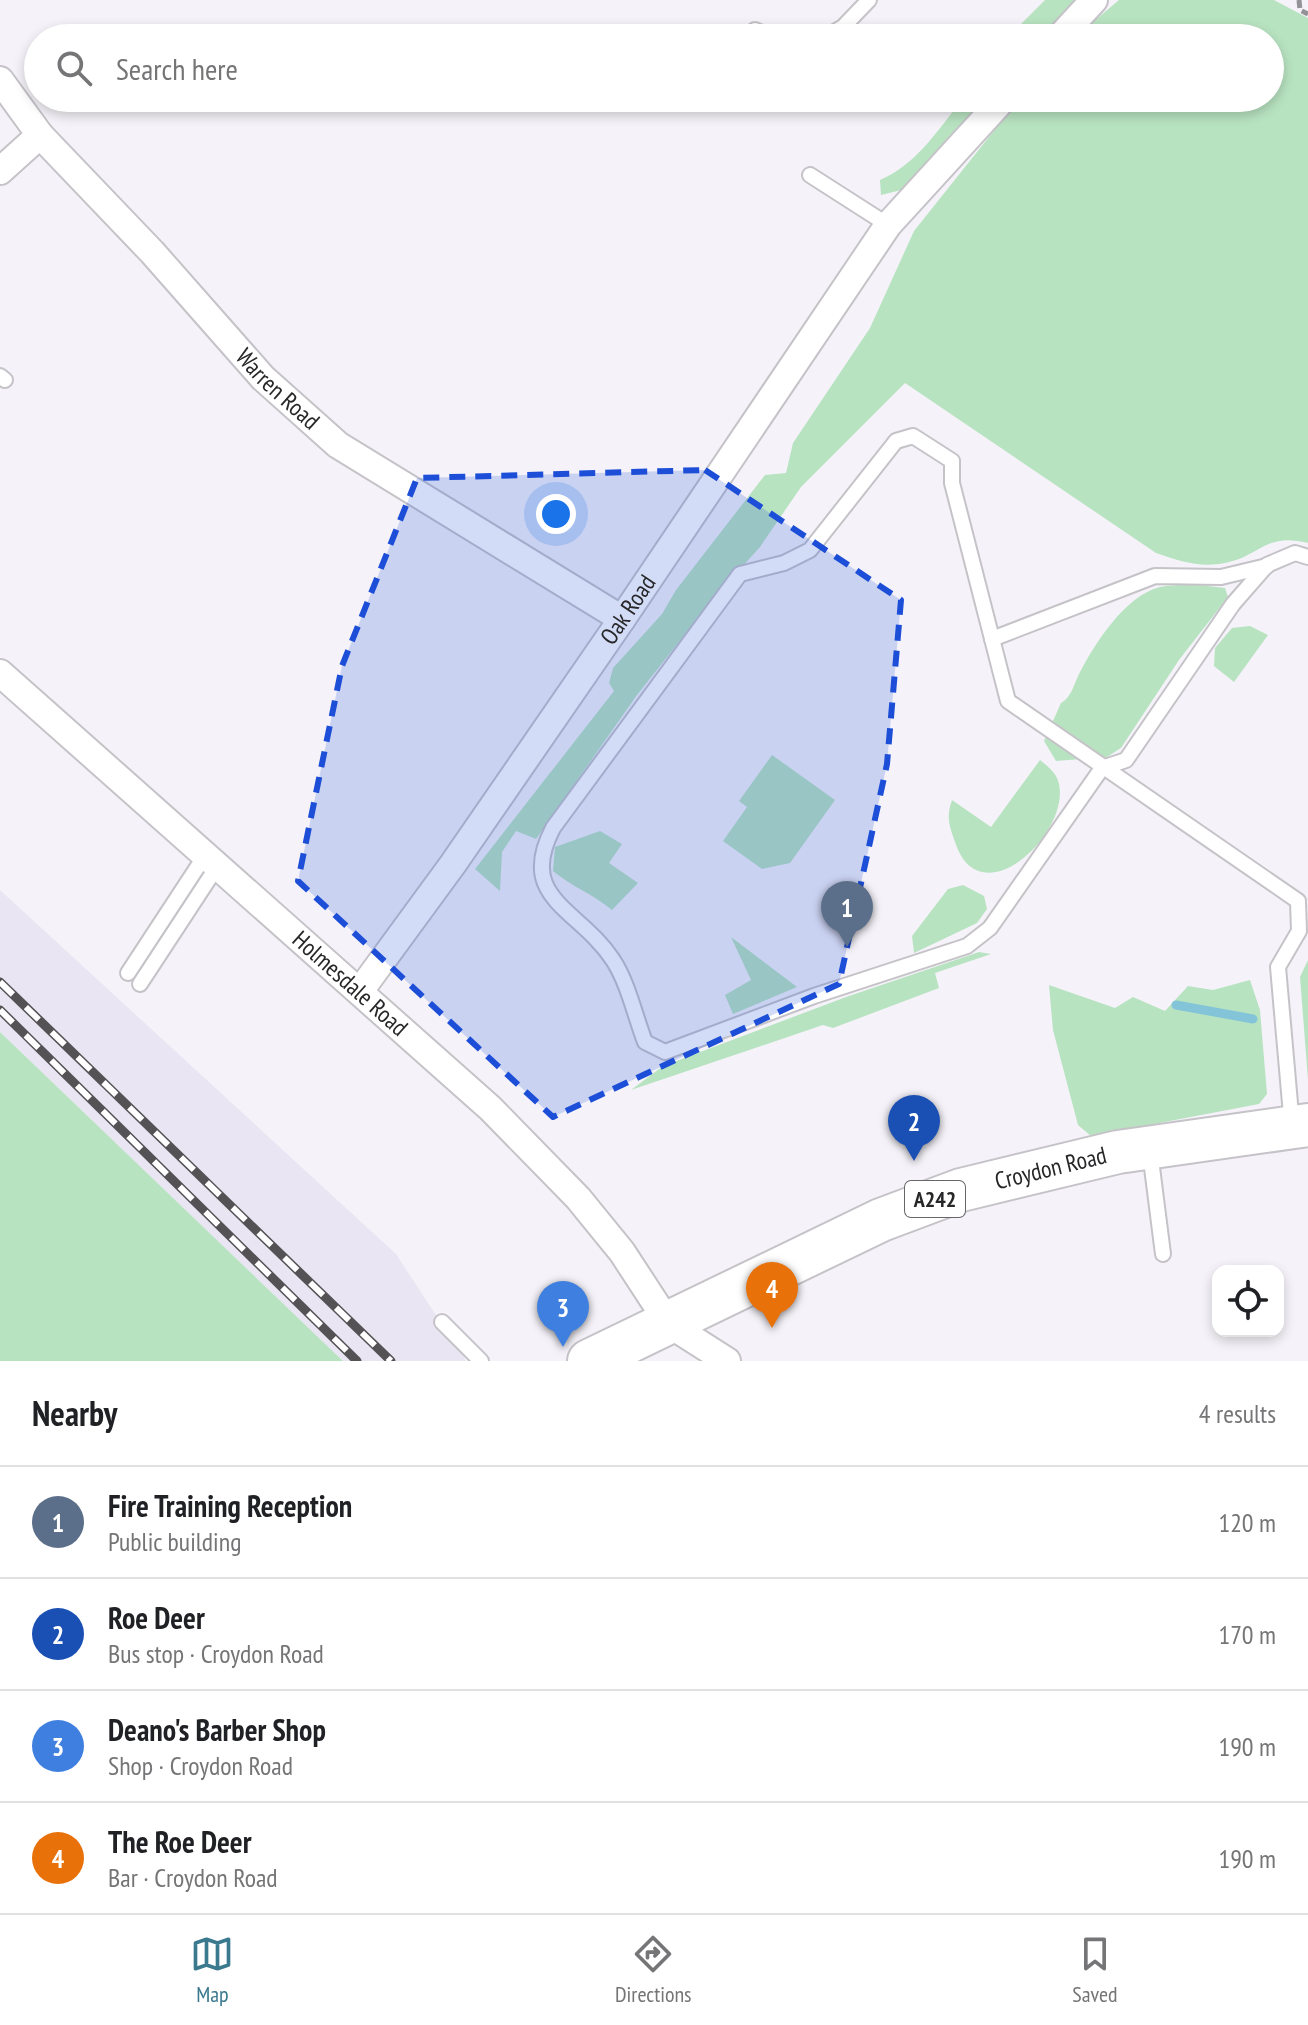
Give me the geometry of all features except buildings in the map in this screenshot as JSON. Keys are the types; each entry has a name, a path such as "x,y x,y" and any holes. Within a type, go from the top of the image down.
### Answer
{"main road":[{"name":"Croydon Road","path":"594,1360 920,1204 961,1190 1150,1147 1300,1126"}],"street":[{"path":"1072,24 1094,0"},
{"name":"Warren Road","path":"0,80 40,135 152,252 263,378 338,445 622,619"},
{"name":"Oak Road","path":"360,991 453,864 622,619 888,225 991,112"},
{"path":"0,171 40,135"},
{"name":"Holmesdale Road","path":"0,673 360,991 537,1154 622,1252 669,1324"},
{"path":"669,1324 727,1361"}],"lane":[{"path":"846,24 869,0"},
{"path":"810,175 888,225"},
{"path":"1267,565 1233,604 1126,760 1102,768 990,928 967,946 814,996 665,1052 645,1042 615,963 598,940 548,893 540,876 541,851 553,828 740,574 784,563 810,550 896,441 913,436 952,461 952,483 1008,701 1102,768 1298,901 1303,929 1278,967 1300,1126"},
{"path":"992,639 1155,576 1221,577 1267,565 1295,553 1308,557"},
{"path":"128,973 212,860"},
{"path":"140,984 212,860"},
{"path":"1150,1147 1163,1254"},
{"path":"442,1322 481,1361"}],"path":[{"path":"1299,0 1300,10 1308,14"}],"highlighted area":[{"path":"705,470 901,600 887,764 839,984 553,1117 298,881 342,666 417,478"}],"shaded area":[{"path":"0,890 396,1254 466,1361 343,1361 0,1032"}],"green space":[{"path":"1045,0 1081,0 1058,24 1021,24"},
{"path":"1119,0 1274,0 1308,18 1308,543 1282,540 1237,560 1207,565 1156,553 905,383 801,487 760,547 713,599 637,695 536,839 516,831 502,852 500,891 475,869 614,691 609,683 613,668 662,614 676,590 765,475 786,473 793,443 870,328 914,231 1009,112 1284,112 1284,24 1091,24"},
{"path":"952,112 978,112 905,189 881,195 880,180 905,165"},
{"path":"1191,584 1225,588 1228,597 1179,660 1121,748 1107,757 1056,761 1044,741 1061,703 1070,693 1103,634 1124,610 1147,592 1160,587"},
{"path":"1250,626 1268,635 1234,682 1214,666 1215,648 1232,628"},
{"path":"772,755 835,800 790,863 762,869 723,841 747,807 739,801"},
{"path":"1040,760 1057,778 1060,798 1054,820 1041,840 1024,858 1004,870 985,872 968,864 950,826 952,800 991,827"},
{"path":"600,831 622,844 609,863 638,883 612,910 553,871 555,847"},
{"path":"963,885 984,896 987,909 977,923 914,953 912,936 948,889"},
{"path":"731,937 797,987 733,1014 725,995 751,980"},
{"path":"979,952 991,954 935,973 939,988 833,1028 823,1025 631,1090 663,1066 846,997"},
{"path":"1308,960 1308,1080 1300,977"},
{"path":"1250,980 1260,1010 1267,1094 1259,1104 1091,1136 1078,1125 1053,1030 1049,985 1115,1008 1133,997 1165,1011 1188,986 1213,990"},
{"path":"0,1032 343,1361 0,1361"}],"waterway":[{"path":"1176,1005 1253,1019"}],"railway":[{"path":"0,982 391,1361"},
{"path":"0,1010 357,1361"}],"place":[{"name":"Fire Training Reception","path":"847,947"},
{"name":"Roe Deer","path":"914,1161"},
{"name":"The Roe Deer","path":"772,1328"},
{"name":"Deano's Barber Shop","path":"563,1347"}]}
